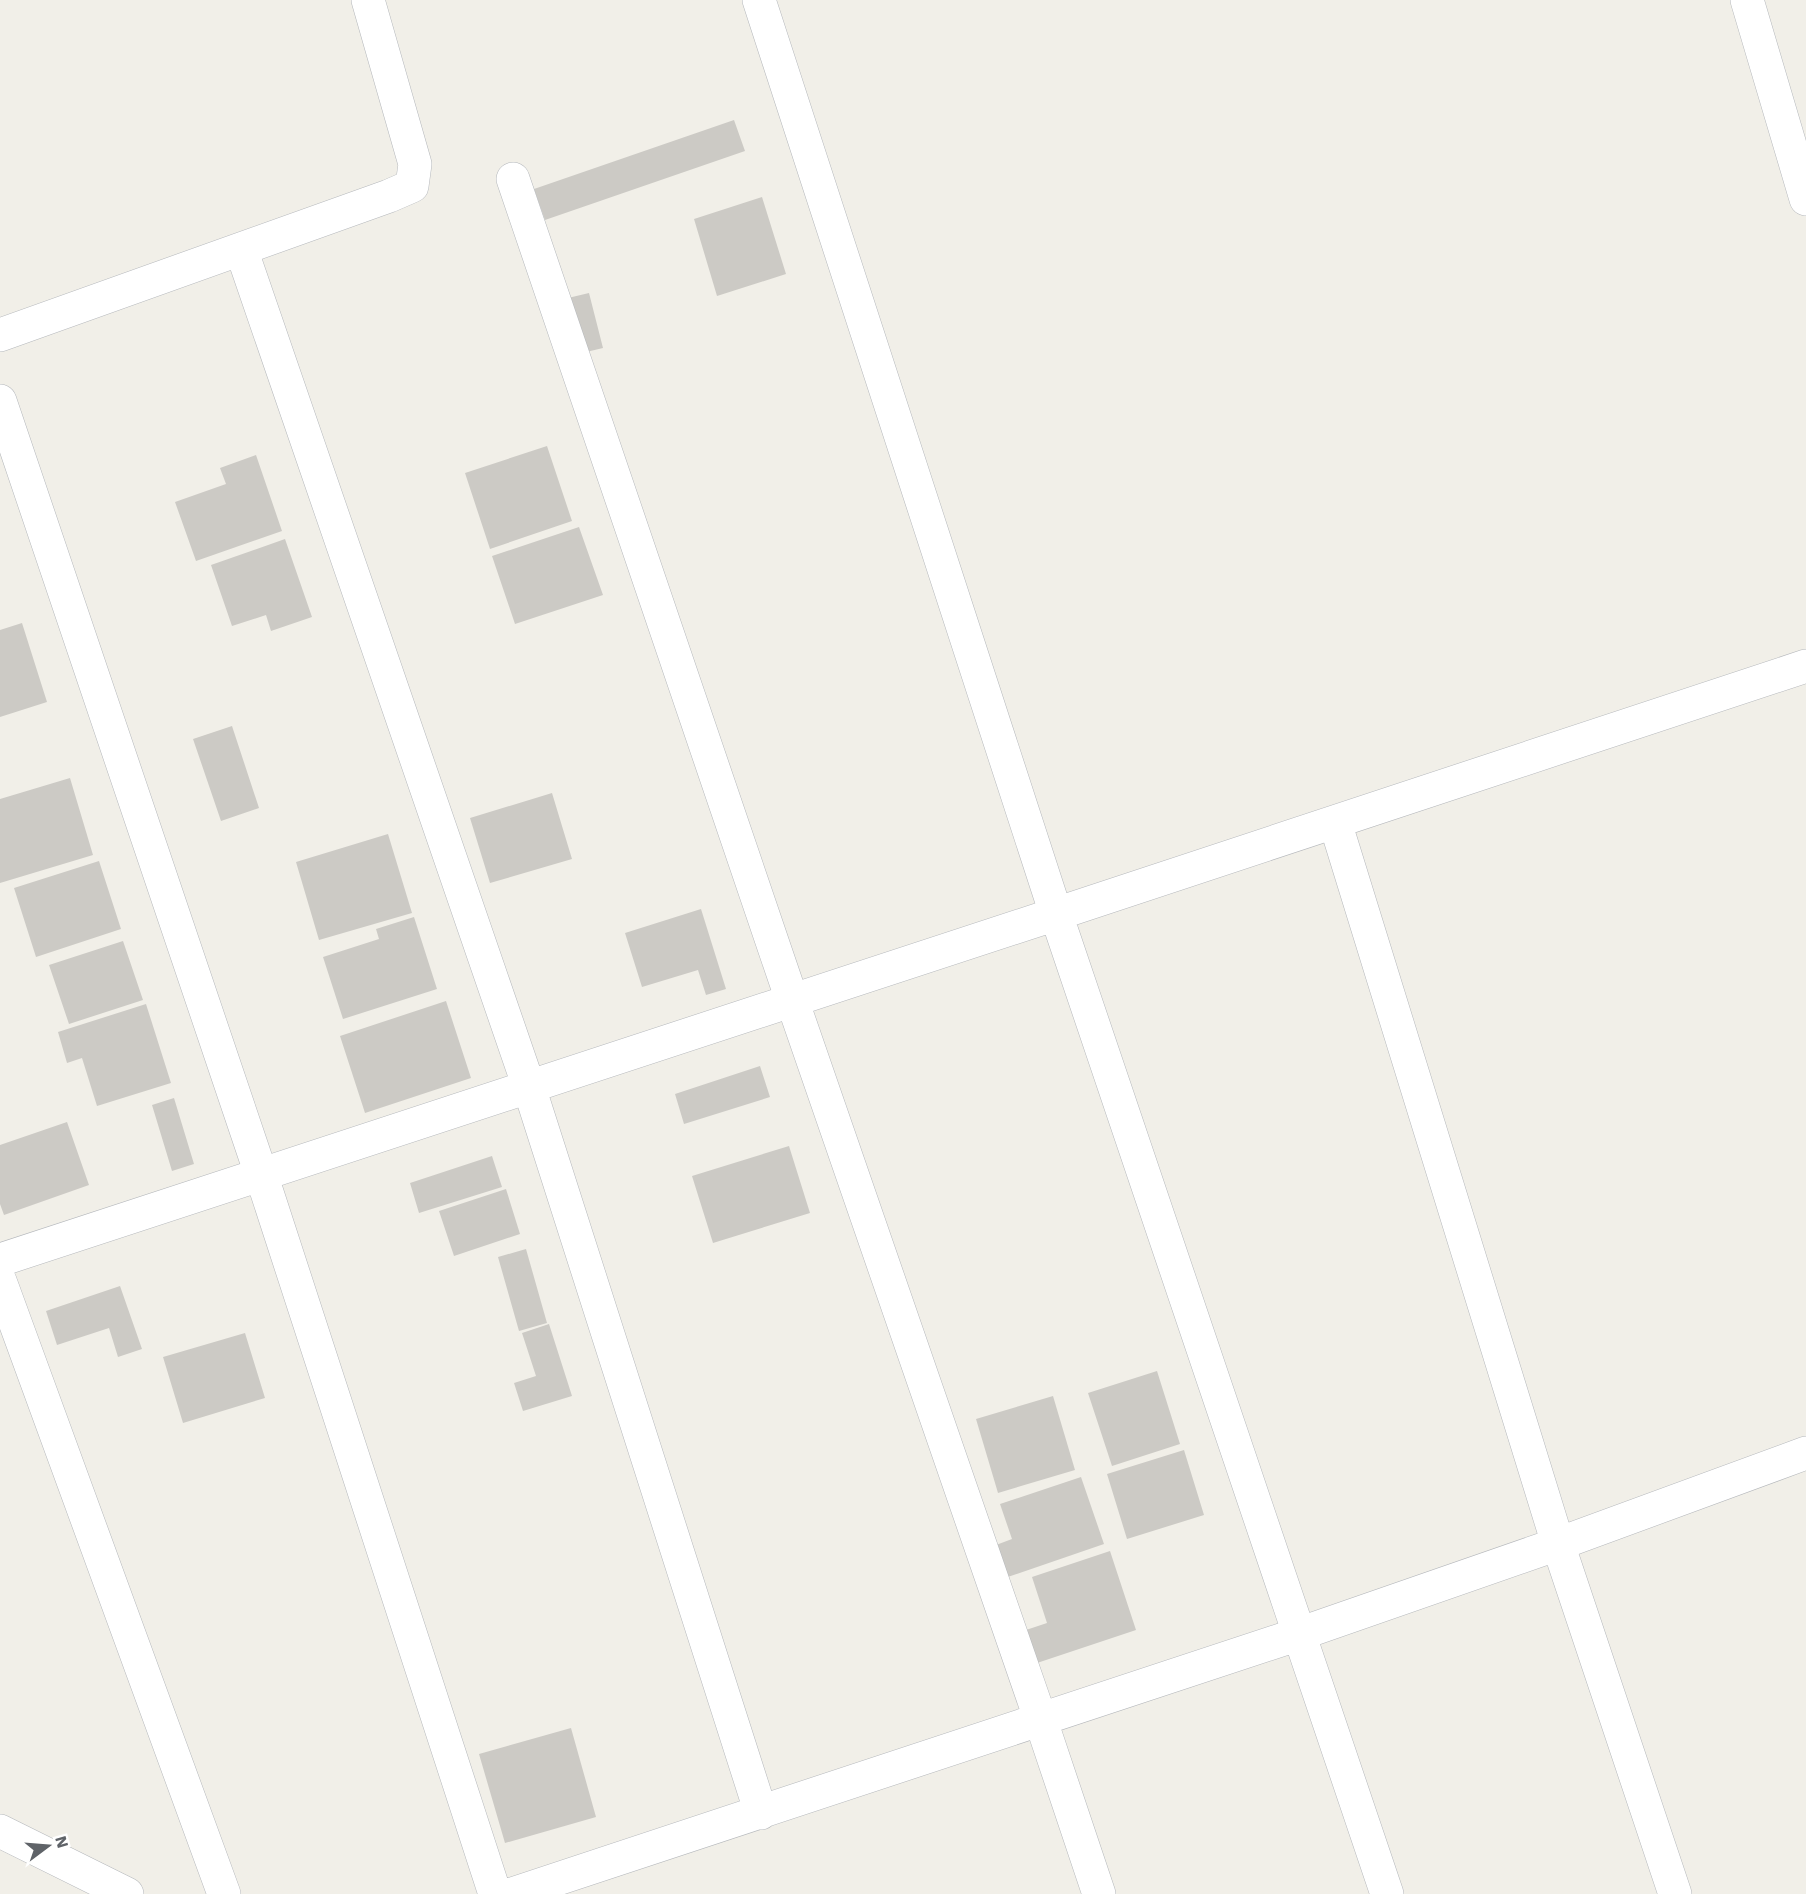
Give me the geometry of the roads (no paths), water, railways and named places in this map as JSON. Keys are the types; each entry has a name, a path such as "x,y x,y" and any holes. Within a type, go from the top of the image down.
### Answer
{"street":[{"path":"0,335 412,186 415,164 368,0"},
{"path":"759,0 1056,914 1387,1894"},
{"path":"1747,0 1806,199"},
{"path":"513,179 1099,1894"},
{"path":"241,249 529,1087 761,1813"},
{"path":"0,401 261,1174 495,1894"},
{"path":"0,1260 1806,666"},
{"path":"1335,822 1558,1544 1675,1894"},
{"path":"0,1281 224,1894"},
{"path":"512,1894 1299,1634 1558,1544 1806,1453"},
{"path":"0,1831 127,1894"}]}
